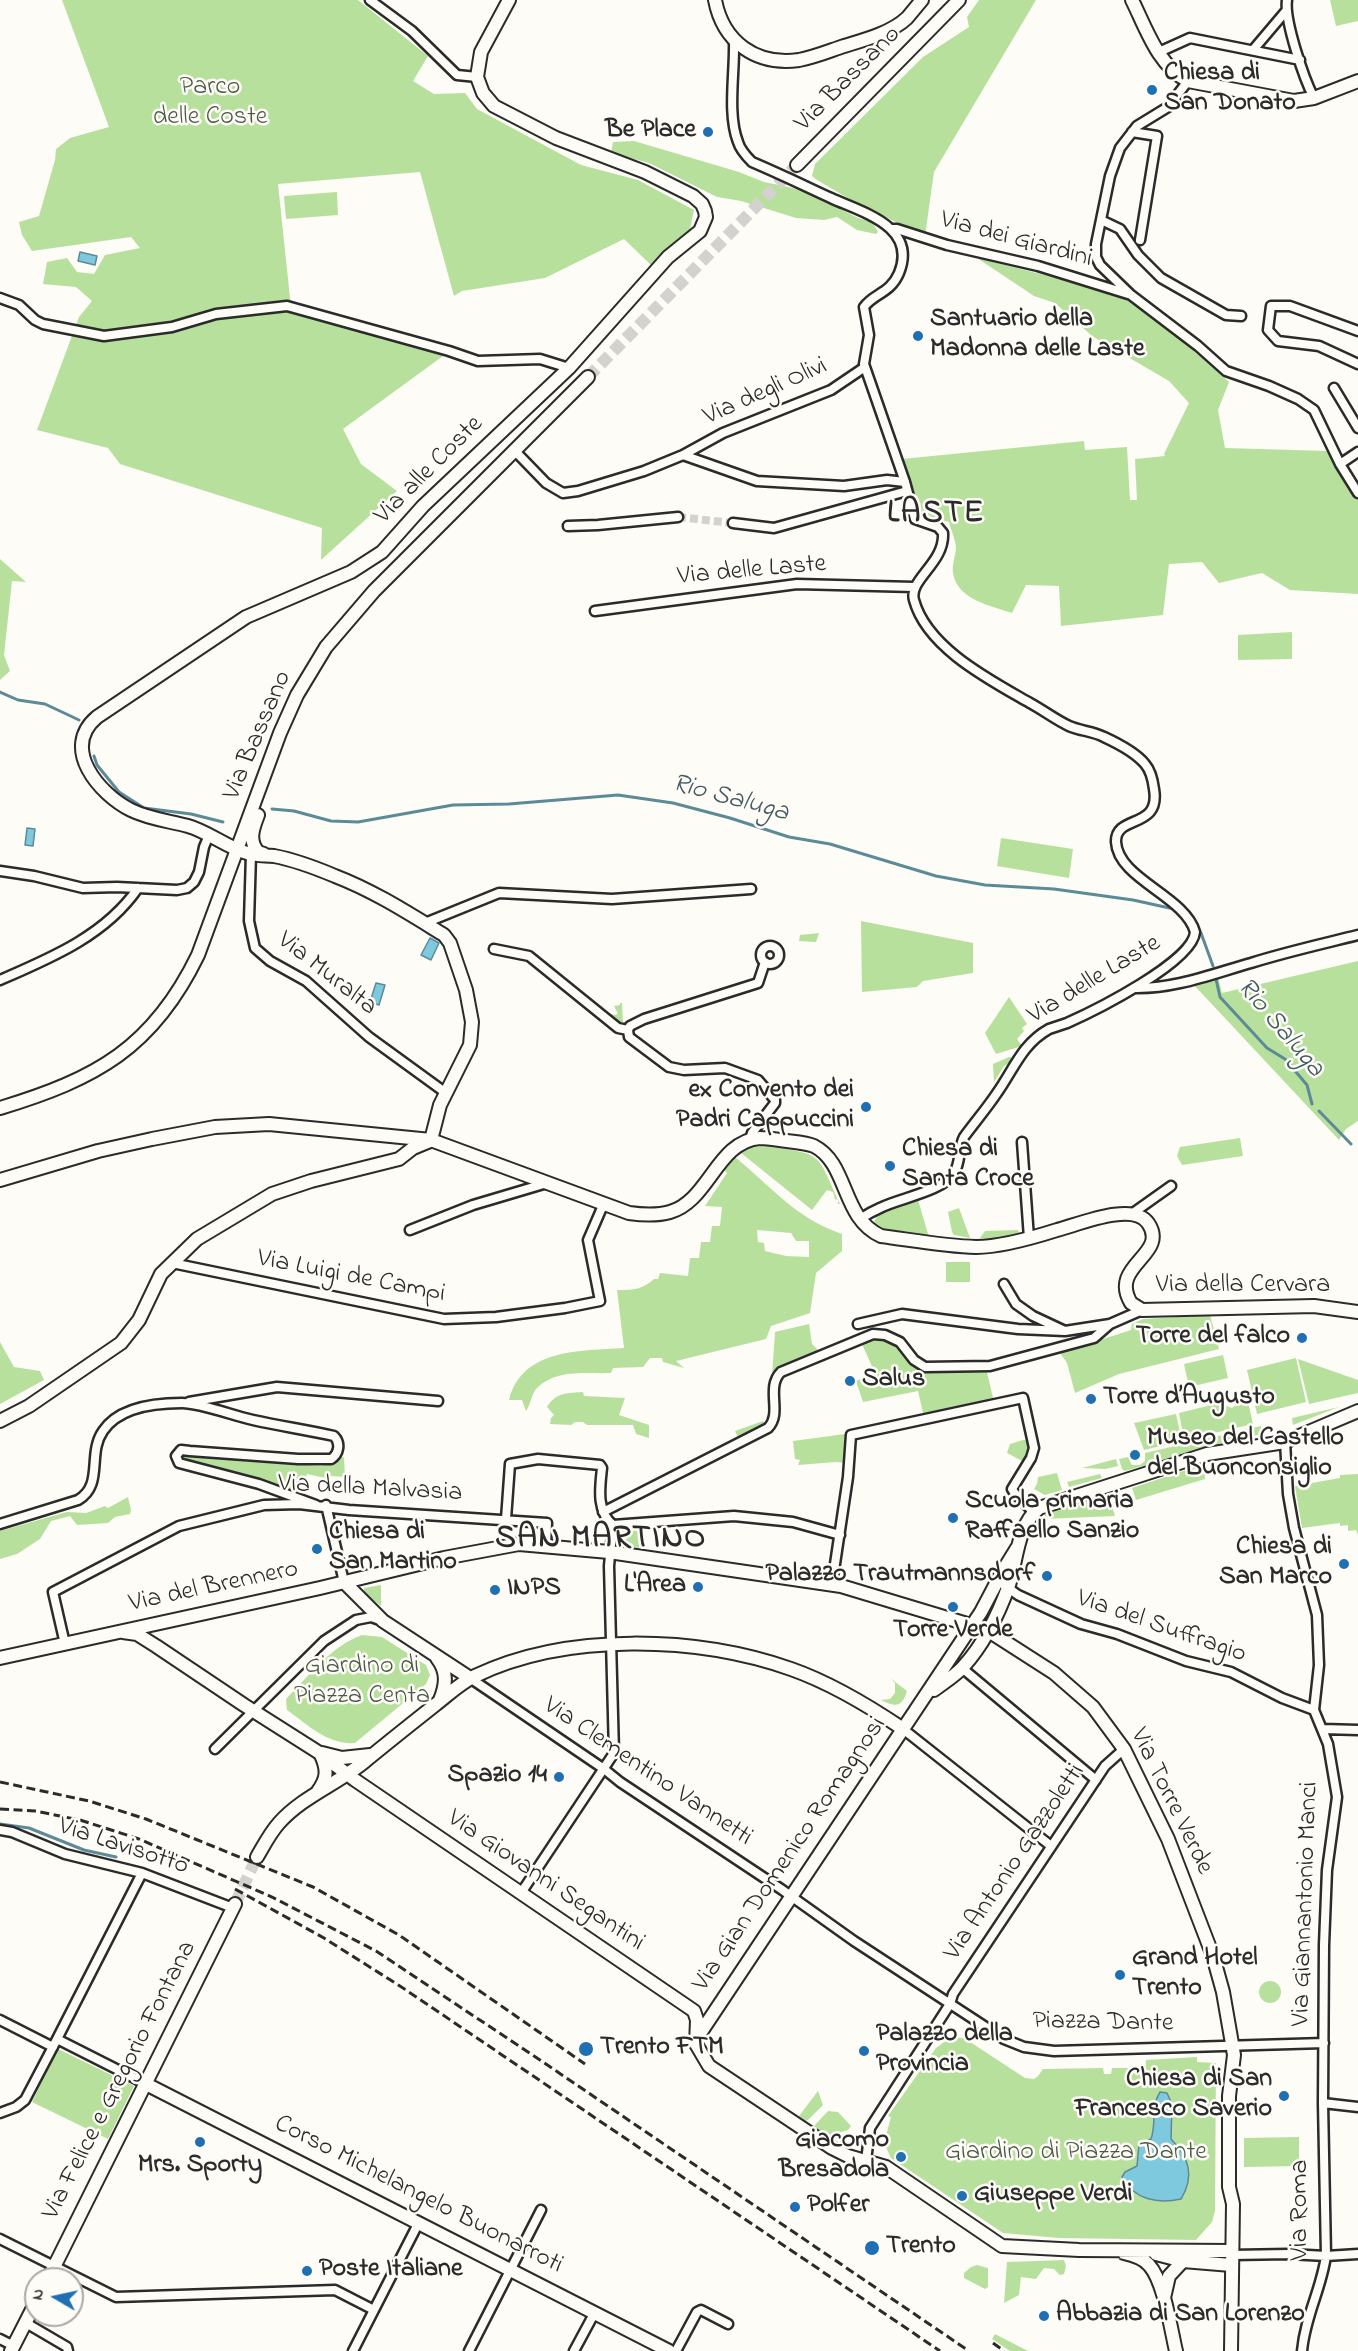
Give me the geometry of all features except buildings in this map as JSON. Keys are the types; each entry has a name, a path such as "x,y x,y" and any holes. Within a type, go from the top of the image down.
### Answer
{"main road":[{"path":"477,78 481,52 509,0"},
{"path":"715,0 720,21 734,41 756,54 775,60 788,61 816,56 873,37 906,19 922,0"},
{"name":"Via Bassano","path":"797,165 959,0"},
{"path":"1132,0 1171,70 1188,81 1294,101 1314,98 1358,81"},
{"name":"Via alle Coste","path":"237,849 188,826 140,814 118,802 106,792 90,771 82,752 82,738 89,723 127,695 246,617 351,572 382,552 423,506 569,368 668,257 700,231 706,217 702,204 693,196 645,172 583,150 494,106 483,93 477,78"},
{"name":"Via Bassano","path":"0,1108 55,1090 90,1075 114,1060 157,1020 185,980 198,955 268,765 297,695 333,638 374,591 588,377"},
{"path":"0,1421 29,1406 122,1343 139,1320 158,1280 172,1263 198,1239 272,1194 399,1159 413,1148 431,1140 446,1093 470,1045 471,1010 450,944 444,935 365,888 293,861 258,852 252,837 269,781 268,765"},
{"path":"237,849 250,854 274,856"},
{"path":"0,1180 98,1151 230,1125 269,1124 431,1140 629,1213 649,1216 672,1212 691,1200 734,1148 750,1139 762,1138 813,1146 826,1155 836,1171 849,1203 872,1232 881,1236 978,1247 1029,1238 1121,1213 1133,1213"},
{"name":"Via della Cervara","path":"1133,1213 1149,1224 1151,1232 1148,1252 1132,1267 1125,1284 1131,1303 1142,1310 1314,1306 1358,1312"},
{"path":"1002,1585 1025,1529 1039,1508 1064,1498 1208,1454 1285,1442 1358,1411"},
{"name":"Via del Brennero","path":"0,1658 507,1545 546,1545 609,1552 832,1584"},
{"path":"344,1582 383,1621 470,1678"},
{"name":"Via Torre Verde","path":"832,1584 987,1630 1054,1673 1078,1692 1124,1749 1168,1839 1210,1946 1223,1992 1232,2046 1233,2072 1229,2096 1229,2187 1233,2204 1231,2351"},
{"name":"Via Gian Domenico Romagnosi","path":"696,2038 972,1626 1002,1585"},
{"name":"Via Gian Domenico Romagnosi","path":"925,1697 962,1668 987,1630 1002,1585"},
{"path":"156,1646 155,1634 166,1622"},
{"name":"Via Giovanni Segantini","path":"121,1631 137,1634 318,1752 348,1775 694,2011 697,2020 696,2038"},
{"path":"257,1857 280,1822 316,1794 348,1775 470,1678 554,1650 610,1644 695,1647 743,1655 817,1680 864,1704 903,1729"},
{"path":"430,1651 439,1659 445,1674 440,1701"},
{"path":"318,1752 350,1758 373,1755"},
{"path":"316,1794 324,1782 326,1772 326,1766 318,1752"},
{"name":"Via Felice e Gregorio Fontana","path":"54,2266 234,1906"},
{"path":"696,2038 698,2048 709,2066 789,2121 848,2156 886,2167 1002,2246 1020,2249 1143,2250 1232,2257"},
{"name":"Corso Michelangelo Buonarroti","path":"146,2084 669,2351"},
{"path":"1114,2250 1133,2255 1150,2266 1164,2299 1176,2351"},
{"path":"1143,2250 1183,2261 1232,2257"},
{"path":"1164,2299 1169,2276 1183,2261"},
{"path":"13,2348 24,2327"}],"street":[{"path":"370,0 412,31 457,75 477,78"},
{"path":"1287,0 1286,11 1314,98"},
{"path":"1253,50 1286,11"},
{"path":"1159,52 1190,38 1300,60"},
{"path":"734,41 733,124 738,144 744,153 752,162 842,204 867,212 891,229 899,243 902,262 895,280 887,291 872,299 864,307 869,335 864,359 915,519 938,527 944,533 944,543 939,556 914,587"},
{"name":"Via dei Giardini","path":"1188,81 1180,94 1164,111 1137,126 1114,162 1101,220 1096,257 1100,265 1131,295 1198,346 1226,371 1269,386 1298,399 1314,410 1340,464 1358,493"},
{"path":"1132,132 1157,136 1140,240"},
{"name":"Via dei Giardini","path":"1101,220 1120,229 1138,255 1161,278 1226,315 1241,316"},
{"name":"Via dei Giardini","path":"891,229 946,246 1038,266 1131,295"},
{"path":"0,298 19,305 35,320 43,324 104,336 172,327 216,314 287,306 478,361 540,359 569,368"},
{"path":"1358,331 1290,306 1271,306 1268,317 1268,330 1278,341 1319,346 1358,364"},
{"name":"Via degli Olivi","path":"514,450 546,483 563,493 578,491 644,471 683,455 723,433 831,390 866,368"},
{"path":"1334,388 1358,428"},
{"path":"1340,464 1358,452"},
{"name":"Via degli Olivi","path":"683,455 757,481 844,486 888,480 905,482"},
{"path":"733,523 774,528 907,491"},
{"path":"568,526 678,517"},
{"name":"Via delle Laste","path":"595,611 797,584 914,587 912,594 914,601 926,624 953,654 986,677 1069,726 1103,736 1140,759 1150,771 1155,806 1153,811 1124,827 1116,843 1125,862 1132,870 1185,912 1194,927 1195,935 1182,953 1153,978 1068,1023 1049,1030 1023,1050 998,1091 964,1137 952,1175 918,1194 880,1207 860,1219"},
{"path":"0,871 27,874 83,888 177,890 187,888 194,882 209,835"},
{"name":"Via Muralta","path":"250,854 249,921 255,948 270,961 306,981 369,1037 446,1093"},
{"path":"0,980 68,948 105,925 128,903 138,888"},
{"path":"425,923 499,893 612,899 751,889"},
{"path":"1134,988 1159,989 1272,956 1358,935"},
{"path":"494,949 529,956 618,1028 628,1030"},
{"path":"750,1139 775,1103 758,1080 724,1068 684,1070 669,1067 629,1037 628,1030 630,1026 644,1019 758,984 765,962"},
{"path":"1022,1142 1029,1238"},
{"path":"410,1230 473,1205 548,1183"},
{"path":"1133,1213 1171,1186"},
{"name":"Via Luigi de Campi","path":"172,1263 434,1318 496,1317 557,1309 600,1301 588,1240 604,1203"},
{"path":"1004,1284 1016,1304 1033,1316 1065,1331"},
{"path":"858,1324 902,1314 1018,1329 1065,1331 1110,1324 1142,1310"},
{"path":"603,1512 768,1428 773,1421 775,1378 781,1372 873,1334 885,1335 900,1342 914,1360 925,1367 990,1366 1094,1338 1110,1324"},
{"path":"0,1524 78,1500 89,1493 93,1481 96,1448 104,1428 120,1415 132,1410 277,1388 438,1401"},
{"path":"832,1584 848,1477 851,1435 1023,1398 1034,1448 1031,1458 1012,1489 1034,1513"},
{"path":"184,1403 255,1421 334,1436 338,1442 338,1450 335,1457 331,1459 190,1450 181,1450 176,1456 179,1463 259,1484 316,1505"},
{"path":"1285,1442 1288,1494 1294,1528 1317,1615 1319,1665 1314,1710"},
{"path":"506,1519 510,1464 538,1459 600,1465 602,1468 599,1494 603,1512 613,1525 734,1516 793,1522 840,1535"},
{"name":"Via della Malvasia","path":"65,1644 53,1592 152,1539 191,1522 264,1505 316,1505 349,1510 547,1522 546,1545"},
{"path":"326,1506 344,1582"},
{"path":"521,1893 615,1753 609,1611 609,1552 613,1525"},
{"name":"Via del Suffragio","path":"1002,1585 1081,1624 1117,1634 1186,1660 1231,1672 1282,1698 1314,1710"},
{"path":"215,1749 337,1631 363,1618 371,1617 383,1621"},
{"path":"962,1668 1096,1780"},
{"name":"Via Clementino Vannetti","path":"470,1678 950,2004"},
{"name":"Via Giannantonio Manci","path":"1314,1710 1331,1757 1336,1797 1327,1870 1323,2103"},
{"path":"903,1729 1051,1846"},
{"path":"1323,1730 1358,1730"},
{"name":"Via Antonio Gazzoletti","path":"950,2004 953,1995 1096,1780 1113,1757 1124,1749"},
{"name":"Via Lavisotto","path":"0,1830 12,1832 64,1854 141,1873 234,1906"},
{"path":"0,2113 16,2107 25,2100 141,1873"},
{"path":"866,2161 870,2128 950,2004"},
{"name":"Piazza Dante","path":"950,2004 1004,2039 1038,2050 1111,2051 1324,2043"},
{"path":"0,2020 146,2084"},
{"path":"1323,2103 1358,2107"},
{"name":"Via Roma","path":"1302,2351 1304,2329 1326,2256 1323,2103"},
{"path":"469,2351 541,2210"},
{"path":"353,2351 419,2222"},
{"path":"0,2238 116,2296 334,2290 374,2310"},
{"path":"1232,2257 1358,2254"},
{"path":"676,2351 699,2311 707,2311 728,2324"},
{"path":"574,2351 594,2312"},
{"path":"34,2327 67,2347 68,2351"},
{"path":"0,2339 13,2348"}],"green space":[{"name":"Parco delle Coste","path":"62,0 358,0 428,56 413,81 434,94 465,93 477,109 581,165 638,180 694,210 689,234 652,266 624,239 545,278 462,291 454,296 420,172 278,184 290,298 297,315 443,351 443,356 343,429 361,464 397,491 321,560 322,528 120,464 108,448 37,430 79,317 92,301 76,287 43,284 47,262 67,258 77,272 94,274 105,255 140,248 131,237 32,251 22,235 19,222 39,216 56,149 70,138 109,127"},
{"path":"979,0 1036,0 934,172 925,236 858,204 812,176 815,164 923,57 969,27 967,17"},
{"path":"1330,0 1358,0 1358,21 1336,26"},
{"path":"634,141 739,172 764,182 803,190 858,218 872,222 878,232 876,234 857,230 837,217 824,220 796,218 741,201 717,197 649,163 611,153 613,142"},
{"path":"337,192 338,215 286,219 284,196"},
{"path":"977,258 1116,293 1152,314 1229,382 1218,410 1225,448 1328,451 1347,488 1358,500 1358,594 1290,590 1262,573 1219,583 1202,562 1169,564 1163,615 1061,626 1059,586 1026,585 1012,613 976,600 961,590 953,573 956,546 949,522 922,515 916,511 902,459 1084,441 1085,450 1127,447 1130,500 1137,500 1135,459 1165,456 1189,403 1169,381 1092,336 1055,303 1034,296"},
{"path":"0,559 26,582 12,581 4,655 10,671 0,680"},
{"path":"1292,632 1292,659 1238,660 1238,635"},
{"path":"1001,838 1073,849 1069,878 997,866"},
{"path":"861,921 973,943 973,973 923,981 917,987 862,992"},
{"path":"819,933 816,942 799,941 800,935"},
{"path":"1358,961 1358,1121 1346,1129 1339,1140 1193,984 1218,977 1222,993"},
{"path":"1009,997 1027,1024 1022,1028 1024,1031 1017,1039 1022,1046 996,1054 985,1033"},
{"path":"622,1003 623,1024 618,1025 608,1013 618,1014 614,1006"},
{"path":"1011,1057 1011,1062 1004,1066 994,1082 993,1064"},
{"path":"1240,1138 1243,1156 1182,1165 1177,1156 1180,1147"},
{"path":"767,1146 800,1152 816,1159 827,1174 840,1204 833,1192 827,1190 812,1210 741,1153 746,1148"},
{"path":"735,1157 797,1211 842,1234 842,1251 816,1273 810,1313 771,1326 766,1339 676,1361 684,1368 663,1362 662,1358 650,1358 643,1367 613,1368 611,1373 554,1377 538,1387 526,1411 522,1400 509,1400 516,1383 526,1370 540,1361 572,1352 624,1348 617,1290 641,1287 658,1279 660,1273 688,1276 690,1258 699,1258 701,1242 710,1242 712,1226 720,1226 722,1207 705,1206 727,1173 724,1170","holes":["757,1230 791,1233 796,1241 809,1241 809,1257 786,1256 765,1251 764,1243 758,1242"]},
{"path":"918,1200 928,1234 940,1239 874,1230 874,1223 882,1212"},
{"path":"959,1208 970,1238 954,1235 952,1232 948,1212"},
{"path":"1018,1230 1020,1235 994,1239 980,1238 985,1231"},
{"path":"946,1262 970,1262 970,1282 946,1282"},
{"path":"1210,1315 1219,1349 1119,1374 1075,1393 1067,1363 1060,1353 1131,1330 1132,1324 1143,1319"},
{"path":"809,1324 812,1344 819,1351 788,1364 772,1376 775,1332"},
{"path":"877,1338 894,1344 914,1366 921,1369 986,1368 994,1402 923,1413 918,1391 863,1402 856,1381 875,1373 861,1342"},
{"path":"0,1342 14,1367 40,1371 44,1380 0,1404"},
{"path":"1223,1355 1228,1378 1189,1387 1184,1364"},
{"path":"1296,1358 1306,1402 1257,1414 1247,1370"},
{"path":"1298,1359 1358,1380 1358,1393 1309,1404"},
{"path":"583,1392 584,1396 625,1398 619,1415 649,1425 649,1438 636,1434 633,1425 587,1425 583,1422 575,1422 571,1425 550,1424 554,1415 547,1407 554,1398 563,1394"},
{"path":"1247,1397 1253,1424 1184,1440 1179,1413 1219,1403 1232,1408"},
{"path":"1339,1407 1293,1425 1292,1418"},
{"path":"1176,1414 1182,1441 1144,1450 1134,1423"},
{"path":"763,1421 760,1431 739,1440 735,1431"},
{"path":"1261,1426 1262,1434 1210,1446 1125,1471 1119,1459 1128,1457 1132,1465 1140,1465 1145,1461 1145,1453"},
{"path":"845,1434 845,1463 798,1465 800,1460 795,1459 793,1441"},
{"path":"1028,1440 1031,1448 1026,1463 1007,1453 1010,1444"},
{"path":"181,1456 321,1466 344,1457 345,1477 330,1476 330,1479 307,1474 303,1484 296,1483 296,1492 247,1476 182,1460"},
{"path":"1116,1459 1118,1466 1105,1469 1082,1468"},
{"path":"1204,1464 1205,1479 1136,1500 1132,1488"},
{"path":"1057,1473 1062,1490 1045,1495 1034,1489 1038,1477"},
{"path":"1100,1474 1102,1478 1069,1487 1067,1482"},
{"path":"1358,1474 1358,1535 1356,1530 1348,1531 1348,1525 1340,1526 1340,1523 1302,1528 1295,1486 1340,1478 1340,1475"},
{"path":"1108,1494 1115,1516 1043,1519 1047,1512"},
{"path":"128,1497 130,1514 115,1517 108,1523 77,1525 70,1516 51,1521 40,1539 17,1554 0,1559 0,1531 67,1512 86,1513 105,1506 108,1508"},
{"path":"640,1530 639,1548 621,1544 621,1532"},
{"path":"381,1585 381,1606 364,1593 364,1588"},
{"name":"Giardino di Piazza Centa","path":"362,1635 382,1637 426,1665 430,1675 426,1684 355,1743 345,1743 319,1733 303,1722 287,1710 286,1699 330,1654"},
{"path":"890,1678 907,1691 903,1701 894,1705 881,1700 890,1699 895,1693 895,1683"},
{"path":"1266,1981 1274,1981 1281,1988 1281,1996 1274,2003 1266,2003 1259,1996 1259,1988"},
{"name":"Giardino di Piazza Dante","path":"951,2037 964,2038 1025,2078 1034,2079 1043,2069 1103,2068 1104,2074 1111,2074 1112,2068 1132,2068 1133,2073 1145,2073 1146,2060 1197,2057 1197,2062 1216,2063 1215,2211 1212,2222 1196,2240 1059,2238 1003,2233 891,2158 884,2143 891,2117 888,2116 936,2048"},
{"path":"58,2049 134,2086 108,2139 32,2102"},
{"path":"818,2091 823,2105 805,2121 799,2116"},
{"path":"828,2111 838,2112 851,2126 848,2130 828,2136 814,2126"},
{"path":"1299,2137 1299,2166 1244,2167 1244,2138"},
{"path":"1064,2260 1066,2266 1064,2274 1060,2275 1054,2269 1044,2268 1036,2279 1021,2277 1019,2295 1004,2303 1007,2262"},
{"path":"977,2265 988,2268 988,2287 985,2289 964,2278 964,2273"},
{"path":"995,2334 1028,2351 1010,2351 992,2339"}],"water":[{"path":"80,252 97,256 95,265 78,261"},
{"path":"27,828 35,829 33,846 25,845"},
{"path":"430,938 439,943 431,960 421,955"},
{"path":"376,983 385,985 379,1005 370,1002"},
{"path":"1160,2092 1167,2093 1172,2104 1171,2139 1186,2160 1189,2175 1181,2199 1164,2201 1147,2198 1133,2191 1122,2177 1125,2172 1137,2166 1139,2144 1151,2139 1154,2109"}],"waterway":[{"name":"Rio Saluga","path":"0,692 18,700 45,704 79,720"},
{"name":"Rio Saluga","path":"94,756 97,765 119,792 144,808 191,814 223,822"},
{"name":"Rio Saluga","path":"272,809 294,811 331,821 358,822 453,805 509,804 618,795 673,803 789,837 830,844 936,876 985,885 1054,889 1133,900 1174,909"},
{"name":"Rio Saluga","path":"1201,933 1213,966"},
{"name":"Rio Saluga","path":"1216,979 1220,997 1267,1048 1285,1059 1307,1085 1312,1104"},
{"name":"Rio Saluga","path":"1319,1111 1351,1144"},
{"path":"0,1824 29,1828 84,1850 116,1857"}],"tunnel":[{"path":"588,377 797,165"},
{"path":"678,517 733,523"},
{"path":"235,1904 257,1857"}],"railway":[{"path":"0,1782 89,1801 146,1819 313,1887 399,1935 585,2064"},
{"path":"0,1809 35,1811 80,1820 139,1839 272,1897 376,1951 969,2351"},
{"path":"235,1889 324,1938 403,1988 940,2351"},
{"path":"993,2343 1004,2351"}],"place":[{"name":"Chiesa di San Donato","path":"1152,90"},
{"name":"Be Place","path":"708,132"},
{"name":"Santuario della Madonna delle Laste","path":"918,336"},
{"name":"ex Convento dei Padri Cappuccini","path":"866,1107"},
{"name":"Chiesa di Santa Croce","path":"890,1166"},
{"name":"Torre del falco","path":"1302,1338"},
{"name":"Salus","path":"850,1381"},
{"name":"Torre d’Augusto","path":"1091,1399"},
{"name":"Museo del Castello del Buonconsiglio","path":"1135,1455"},
{"name":"Scuola primaria Raffaello Sanzio","path":"953,1518"},
{"name":"Chiesa di San Martino","path":"317,1549"},
{"name":"Chiesa di San Marco","path":"1344,1564"},
{"name":"Palazzo Trautmannsdorf","path":"1047,1576"},
{"name":"L'Area","path":"698,1587"},
{"name":"INPS","path":"495,1590"},
{"name":"Torre Verde","path":"953,1607"},
{"name":"Spazio 14","path":"559,1777"},
{"name":"Grand Hotel Trento","path":"1120,1975"},
{"name":"Trento FTM","path":"586,2049"},
{"name":"Palazzo della Provincia","path":"864,2051"},
{"name":"Chiesa di San Francesco Saverio","path":"1284,2096"},
{"name":"Mrs. Sporty","path":"200,2142"},
{"name":"Giacomo Bresadola","path":"901,2157"},
{"name":"Giuseppe Verdi","path":"962,2196"},
{"name":"Polfer","path":"795,2207"},
{"name":"Trento","path":"872,2248"},
{"name":"Poste Italiane","path":"307,2271"},
{"name":"Abbazia di San Lorenzo","path":"1044,2316"}],"district":[{"name":"LASTE","path":"936,516"},
{"name":"SAN MARTINO","path":"601,1541"}]}
